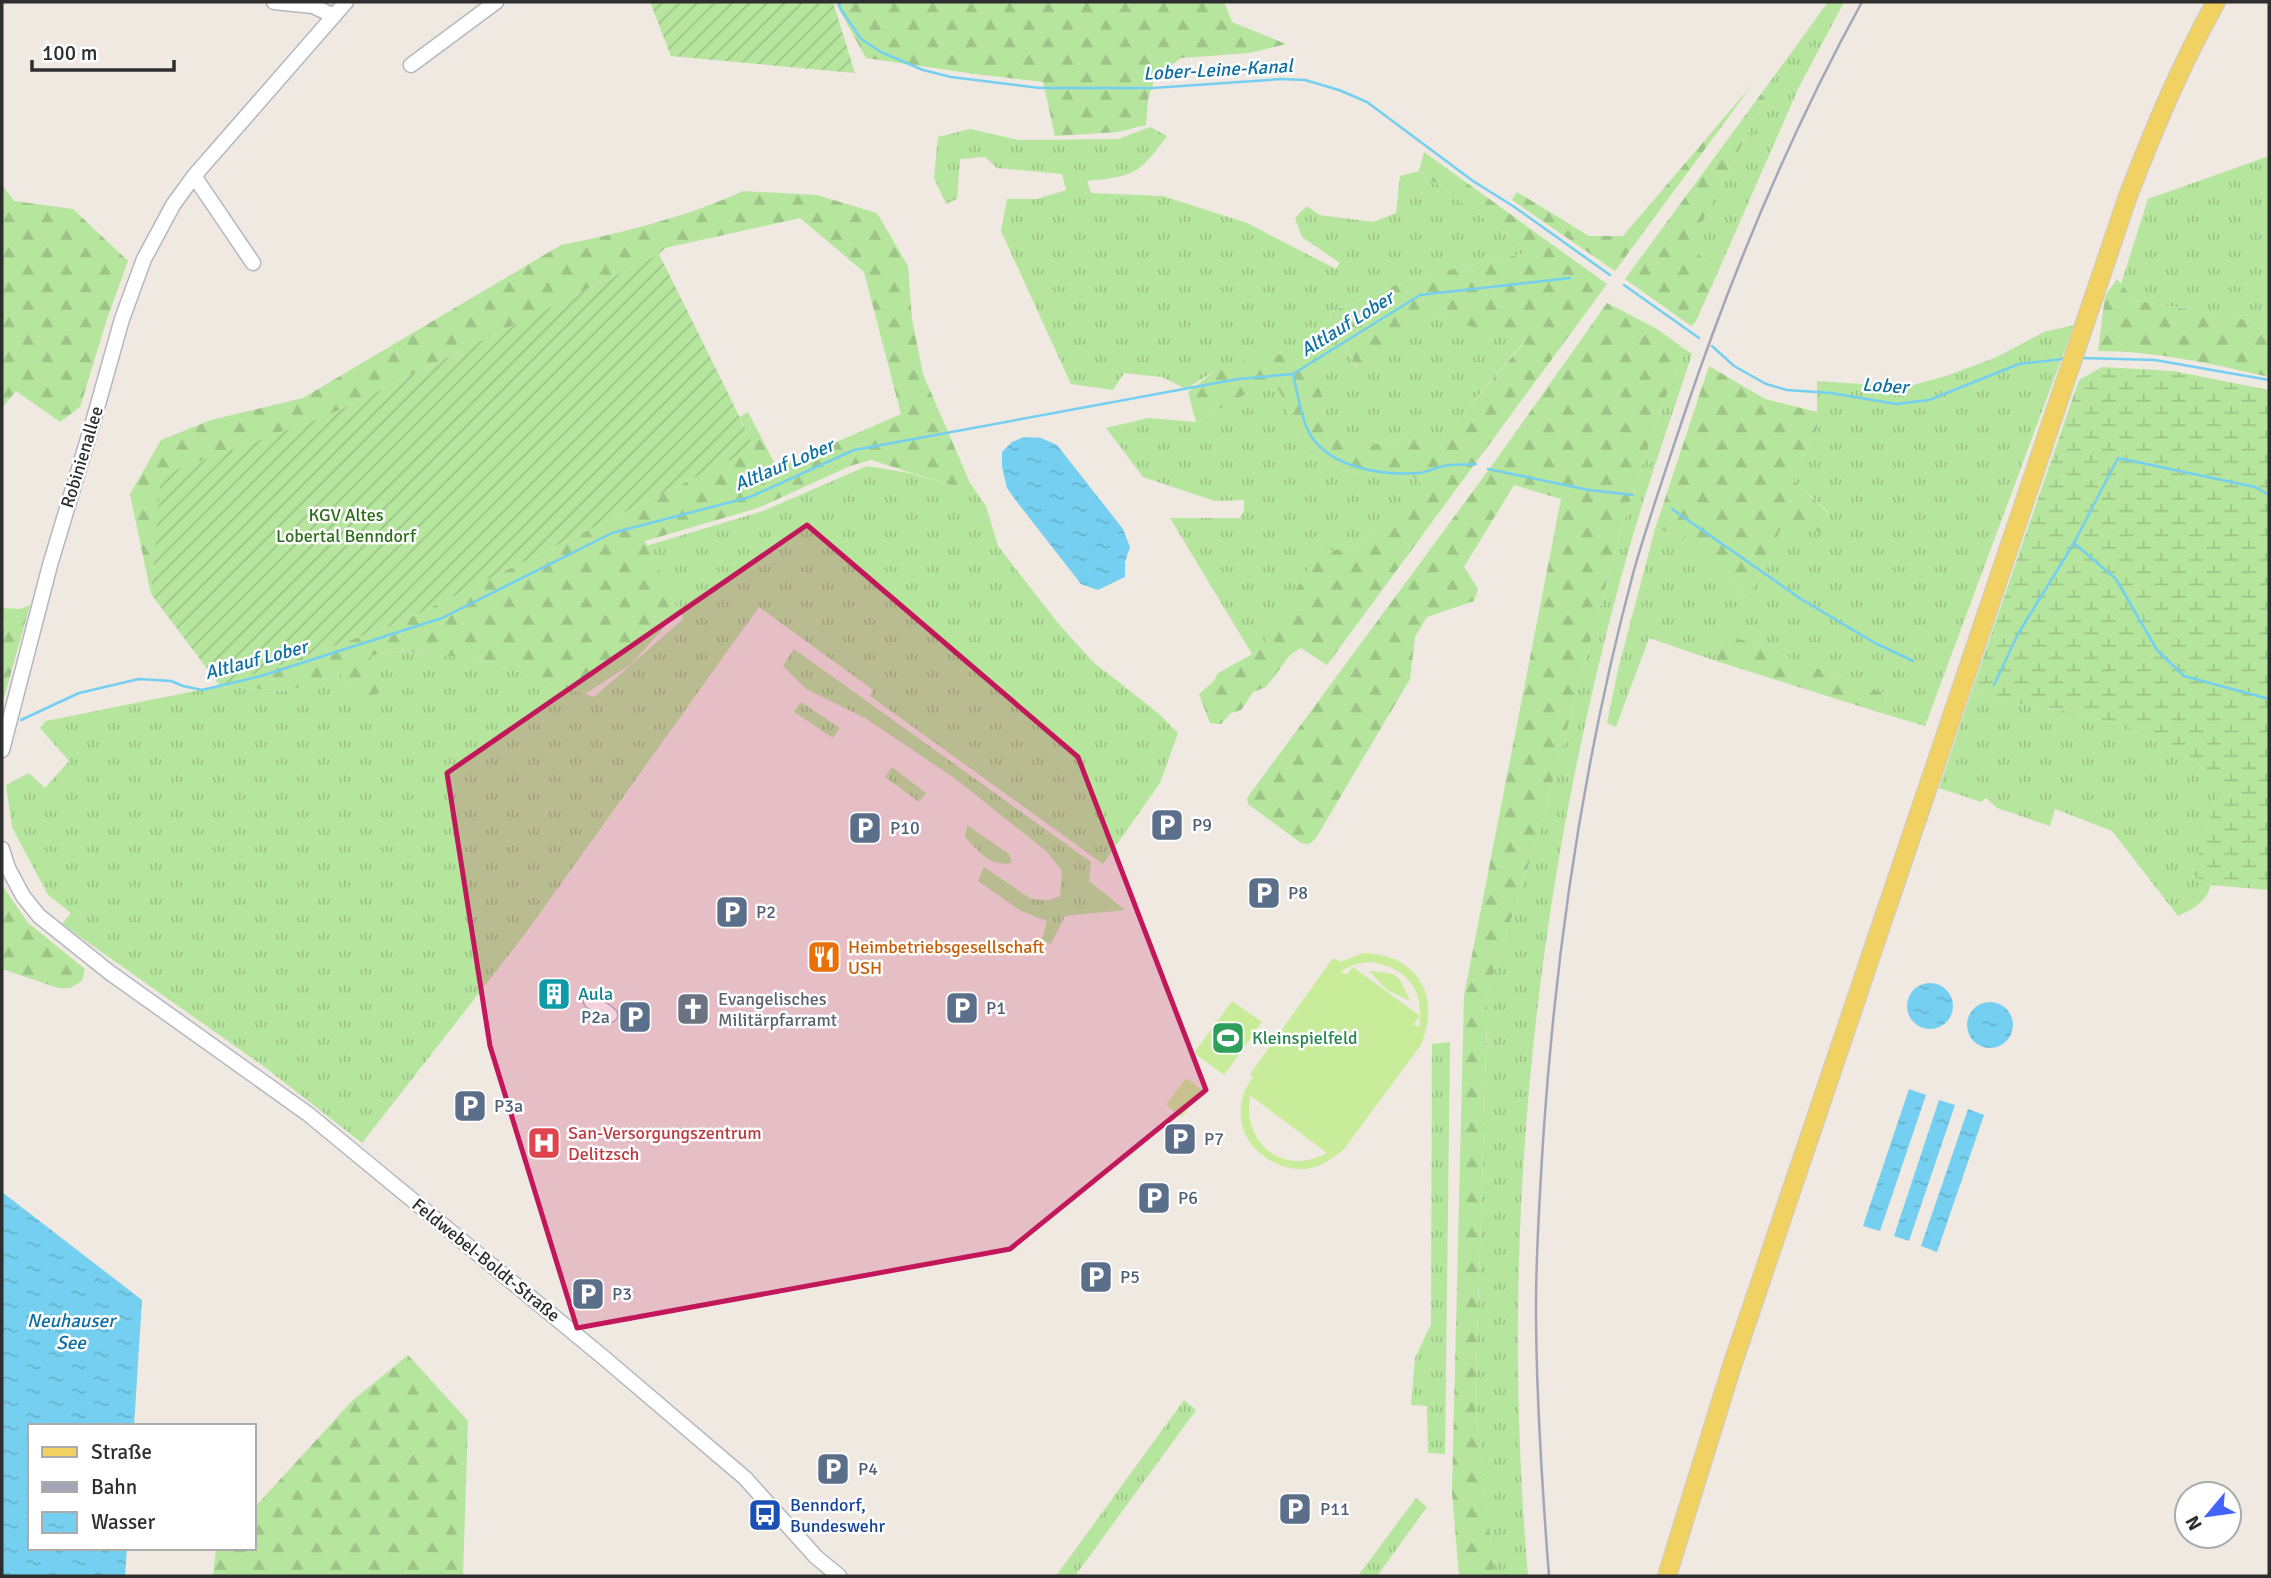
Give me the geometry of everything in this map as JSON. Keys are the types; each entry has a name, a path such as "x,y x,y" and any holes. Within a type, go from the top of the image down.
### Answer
{"main road":[{"path":"1667,1576 1735,1356 2128,196 2182,65 2217,2"}],"street":[{"path":"274,2 313,6 334,16"},
{"name":"Robinienallee","path":"2,750 50,565 122,319 144,260 173,205 194,176 346,2"},
{"path":"411,65 496,2"},
{"path":"194,176 253,263"},
{"name":"Feldwebel-Boldt-Straße","path":"2,849 18,887 39,916 109,972 308,1114 603,1357 745,1478 816,1557 839,1576"},
{"path":"591,1001 610,1016"}],"highlighted area":[{"path":"807,525 1078,757 1206,1090 1010,1249 577,1328 490,1046 447,773"}],"green space":[{"path":"650,2 833,2 855,73 671,56"},
{"path":"835,2 1224,2 1232,22 1286,44 1250,53 1181,58 1155,78 1148,99 1146,125 1118,132 1055,136 1043,82 866,58"},
{"path":"1828,2 1844,2 1798,89 1718,272 1690,246 1765,99 1761,94"},
{"path":"1752,85 1615,271 1512,200 1517,192 1589,236 1623,236"},
{"path":"1761,94 1765,99 1690,246 1718,272 1696,321 1691,326 1625,279"},
{"path":"1150,127 1167,136 1149,159 1126,175 1087,181 1091,193 1163,196 1247,223 1336,269 1340,263 1302,237 1295,218 1307,206 1319,215 1373,222 1396,213 1400,176 1419,171 1530,252 1413,278 1329,313 1357,368 1424,312 1524,342 1447,432 1360,447 1326,415 1312,355 1216,370 1186,389 1162,377 1124,373 1113,390 1071,384 1001,231 1007,199 1037,199 1066,190 1062,174 997,168 985,157 960,159 957,199 946,204 934,178 938,137 970,129 1018,140 1118,139"},
{"path":"1424,152 1607,284 1327,665 1301,648 1290,655 1266,687 1253,692 1241,710 1231,713 1221,724 1210,723 1199,694 1213,682 1218,673 1260,650 1320,550 1349,550 1421,484 1419,478 1351,472 1305,452 1279,390 1257,388 1196,422 1188,392 1216,370 1267,355 1313,355 1326,415 1360,447 1447,432 1524,343 1424,312 1358,369 1329,313 1413,278 1530,252 1419,171"},
{"path":"2269,156 2269,327 2247,320 2134,300 2121,284 2148,199"},
{"path":"2,185 14,201 73,209 128,261 80,407 60,422 16,391 2,408"},
{"path":"743,191 817,195 877,213 908,266 912,319 923,374 970,483 953,486 871,460 850,466 758,508 645,541 679,611 631,664 585,694 480,659 396,651 370,656 385,691 355,702 341,674 287,691 219,686 399,623 755,448 740,417 748,412 777,468 901,414 864,272 800,218 665,248 659,254 331,414 162,475 151,594 130,494 161,440 211,420 303,398 561,245 654,223"},
{"name":"KGV Altes Lobertal Benndorf","path":"659,254 755,448 399,623 220,686 151,594 161,475 331,414"},
{"path":"2117,279 2134,300 2247,320 2269,327 2269,377 2163,356 2098,351 2105,296"},
{"path":"1607,303 1657,329 1683,348 1635,485 1539,833 1488,990 1475,1407 1495,1576 1459,1576 1452,1492 1464,996 1561,499 1514,485 1464,567 1478,589 1474,601 1427,617 1415,637 1410,679 1316,838 1309,844 1301,843 1248,804 1247,798 1496,460"},
{"path":"2074,325 1925,726 1881,713 1887,694 1726,634 1716,661 1649,638 1616,727 1607,723 1655,529 1684,534 1747,598 1782,526 1829,513 1793,480 1817,428 1817,381 1906,387 1997,357 2044,332"},
{"path":"1683,348 1692,354 1630,546 1591,697 1566,820 1546,945 1531,1071 1522,1197 1518,1323 1520,1450 1528,1576 1495,1576 1475,1407 1488,990 1539,833 1635,485"},
{"path":"1709,366 1765,399 1817,412 1817,428 1793,480 1829,514 1822,532 1782,526 1747,598 1684,535 1655,529"},
{"path":"2102,367 2173,371 2269,390 2269,890 2211,885 2191,875 2221,788 2199,763 2126,726 2058,709 2010,703 1972,690 2079,380"},
{"path":"1257,388 1279,390 1305,452 1351,472 1419,478 1421,485 1349,550 1260,650 1252,654 1170,518 1240,518 1244,510 1244,500 1215,501 1143,477 1106,428 1148,418 1196,422"},
{"path":"867,466 909,473 953,486 970,483 986,506 998,546 1057,622 1093,662 1158,713 1178,733 1160,783 1103,864 870,696 873,690 759,607 525,934 362,1143 266,1068 62,924 71,913 48,895 12,827 6,785 29,773 45,788 69,761 40,728 46,721 220,686 287,691 341,674 355,701 370,656 396,651 480,659 594,697 683,619 646,546 763,511"},
{"path":"30,605 2,705 2,608 21,609"},
{"path":"1726,634 1887,694 1881,713 1716,661"},
{"path":"794,649 1091,862 1089,881 1125,910 1065,916 1051,944 1042,940 1047,921 1021,911 978,881 984,867 1031,899 1049,900 1060,896 1062,871 1046,851 957,780 865,718 806,689 783,666"},
{"path":"1972,690 2011,703 2058,709 2126,726 2199,763 2221,788 2191,875 2211,885 2203,900 2178,916 2112,831 2055,809 2050,826 1997,808 1986,798 1981,802 1939,788"},
{"path":"801,702 840,728 833,738 794,712"},
{"path":"892,767 926,793 919,802 885,777"},
{"path":"967,825 1009,854 1012,863 997,863 980,853 965,837"},
{"path":"2,885 28,923 85,969 82,981 70,988 58,988 2,969"},
{"path":"1363,953 1382,955 1411,970 1426,994 1427,1027 1421,1045 1344,1149 1316,1167 1288,1168 1263,1156 1254,1147 1242,1125 1242,1101 1253,1077 1250,1074 1333,958 1340,962","holes":["1370,962 1394,969 1403,975 1416,991 1420,1016 1353,967 1346,975 1341,971 1355,964","1251,1096 1327,1153 1296,1161 1269,1152 1253,1129 1249,1113"]},
{"path":"1369,971 1396,976 1410,1001 1387,990"},
{"name":"Kleinspielfeld","path":"1232,1001 1262,1022 1224,1075 1194,1053"},
{"path":"1450,1042 1445,1454 1428,1453 1427,1406 1411,1405 1415,1358 1431,1324 1432,1044"},
{"path":"1186,1078 1202,1090 1182,1117 1166,1105"},
{"path":"408,1355 468,1421 463,1576 213,1576 216,1550 256,1550 256,1506 352,1401"},
{"path":"1184,1400 1196,1410 1075,1576 1056,1576"},
{"path":"1416,1498 1427,1507 1377,1576 1358,1576"}],"water":[{"path":"1024,437 1041,438 1057,445 1123,529 1130,547 1125,562 1125,577 1098,590 1081,584 1017,502 1007,488 1002,452 1012,442"},
{"path":"1930,983 1946,990 1953,1006 1946,1022 1930,1029 1914,1022 1907,1006 1914,990"},
{"path":"1990,1002 2006,1009 2013,1025 2006,1041 1990,1048 1974,1041 1967,1025 1974,1009"},
{"path":"1909,1089 1926,1095 1880,1231 1863,1226"},
{"path":"1939,1100 1955,1105 1909,1241 1894,1236"},
{"path":"1968,1109 1984,1115 1937,1252 1921,1246"},
{"name":"Neuhauser See","path":"2,1192 142,1300 134,1424 28,1424 28,1550 127,1550 125,1576 2,1576"}],"waterway":[{"name":"Lober-Leine-Kanal","path":"839,2 840,8 861,39 881,52 923,70 951,77 1040,88 1153,88 1281,79 1305,80 1339,90 1367,102 1473,181 1610,275"},
{"name":"Altlauf Lober","path":"21,720 79,693 139,679 171,681 202,690 261,676 442,618 612,533 750,497 854,450 1238,379 1293,374 1420,295 1570,278"},
{"name":"Lober","path":"1624,285 1699,338"},
{"name":"Lober","path":"1712,346 1734,366 1766,384 1787,390 1831,393 1896,404 1929,400 2019,364 2063,359"},
{"name":"Lober","path":"2082,358 2155,360 2269,380"},
{"path":"1293,374 1306,426 1314,440 1339,460 1371,470 1403,474 1449,465 1476,464"},
{"path":"2074,543 2118,458 2255,487 2269,495"},
{"path":"1488,469 1589,490 1633,495"},
{"path":"1672,509 1801,599 1875,643 1913,661"},
{"path":"1994,685 2018,634 2074,543 2116,579 2157,650 2184,676 2269,699"}],"railway":[{"path":"1549,1576 1537,1374 1536,1284 1540,1195 1557,986 1587,777 1634,570 1684,415 1742,256 1764,204 1811,102 1862,2"}],"place":[{"name":"P9","path":"1167,825"},
{"name":"P10","path":"865,828"},
{"name":"P8","path":"1264,893"},
{"name":"P2","path":"732,912"},
{"name":"Heimbetriebsgesellschaft USH","path":"824,957"},
{"name":"Aula","path":"554,994"},
{"name":"P1","path":"962,1008"},
{"name":"Evangelisches Militärpfarramt","path":"693,1009"},
{"name":"P2a","path":"635,1017"},
{"name":"Kleinspielfeld","path":"1228,1038"},
{"name":"P3a","path":"470,1106"},
{"name":"P7","path":"1180,1139"},
{"name":"San-Versorgungszentrum Delitzsch","path":"544,1143"},
{"name":"P6","path":"1154,1198"},
{"name":"P5","path":"1096,1277"},
{"name":"P3","path":"588,1294"},
{"name":"P4","path":"833,1469"},
{"name":"P11","path":"1295,1509"},
{"name":"Benndorf, Bundeswehr","path":"765,1515"}]}
